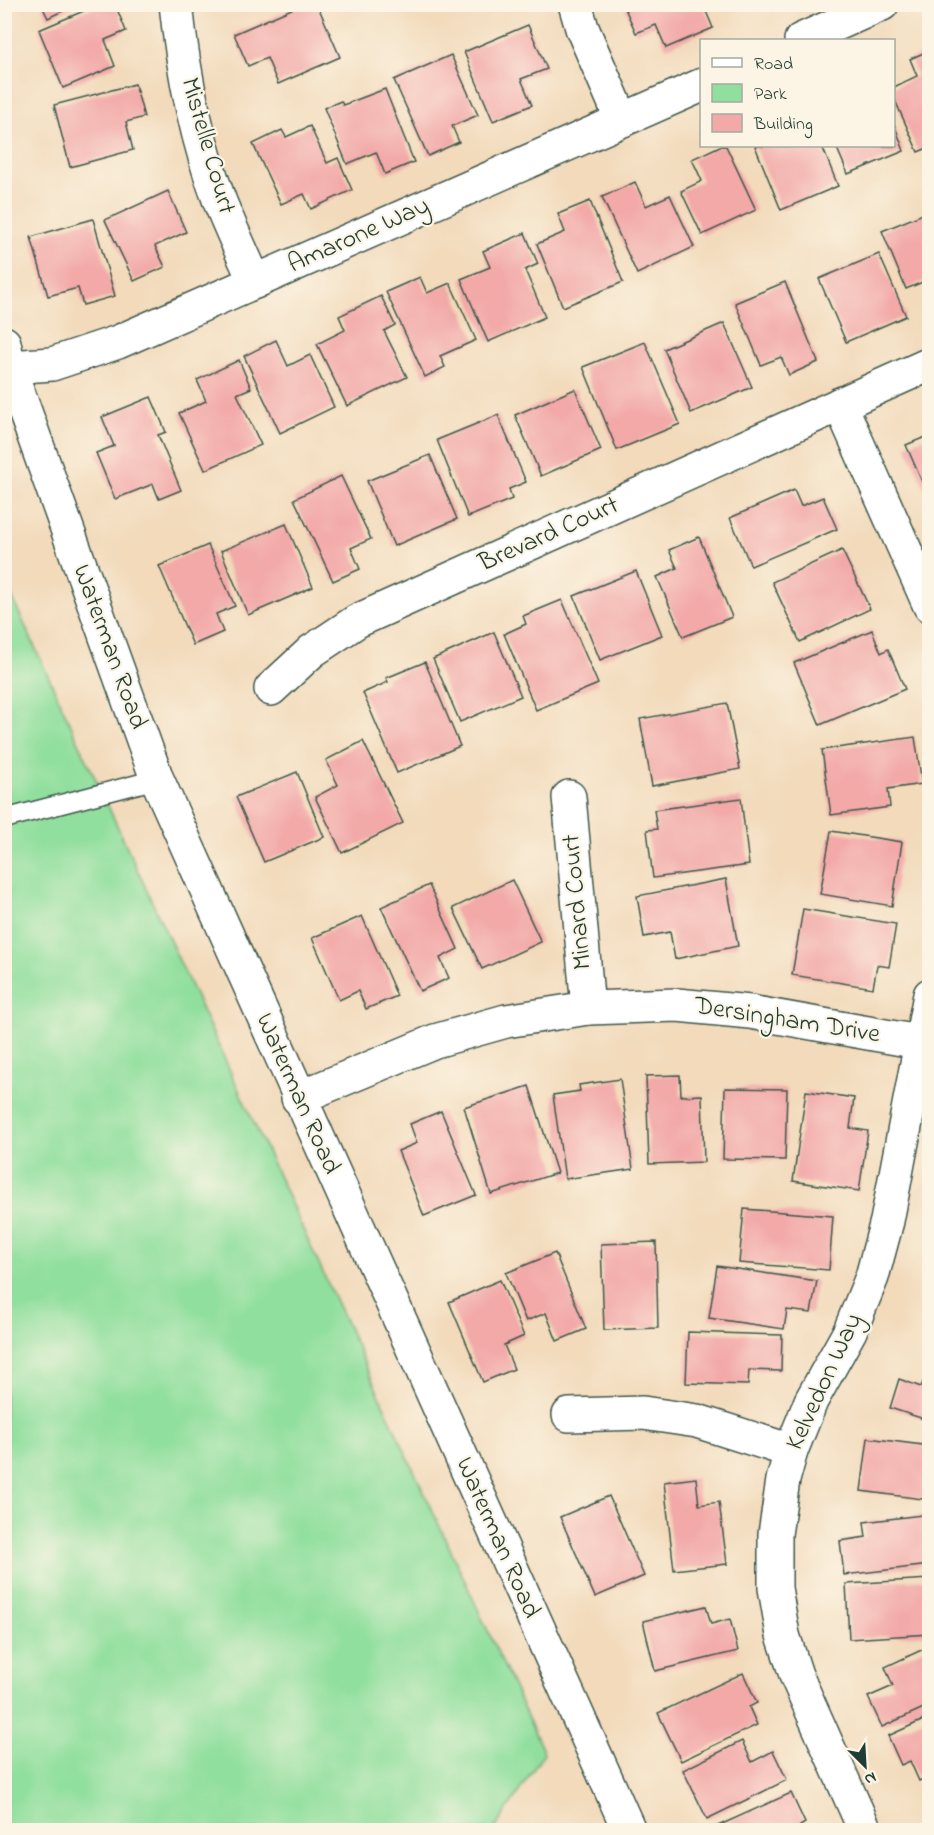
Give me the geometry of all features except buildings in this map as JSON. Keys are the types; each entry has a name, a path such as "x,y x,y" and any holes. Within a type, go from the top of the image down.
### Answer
{"street":[{"name":"Mistelle Court","path":"176,4 181,50 197,130 220,201 255,282"},
{"path":"575,4 582,28 622,120"},
{"path":"803,39 882,4"},
{"name":"Amarone Way","path":"6,360 52,364 118,342 700,85"},
{"name":"Waterman Road","path":"6,360 14,407 157,779 298,1098 629,1830"},
{"name":"Brevard Court","path":"271,689 312,651 357,621 930,364"},
{"path":"840,404 930,606"},
{"name":"Minard Court","path":"569,796 588,1008"},
{"name":"Kelvedon Way","path":"865,1830 795,1675 783,1635 776,1588 775,1534 783,1480 791,1451 811,1401 850,1331 872,1277 887,1221 925,1043 930,995"},
{"name":"Dersingham Drive","path":"298,1098 435,1041 506,1021 588,1008 677,1005 750,1012 925,1043"},
{"path":"569,1415 643,1413 697,1421 791,1451"}],"lane":[{"path":"4,819 157,779"}],"green space":[{"path":"4,580 544,1753 494,1830 5,1830"}]}
